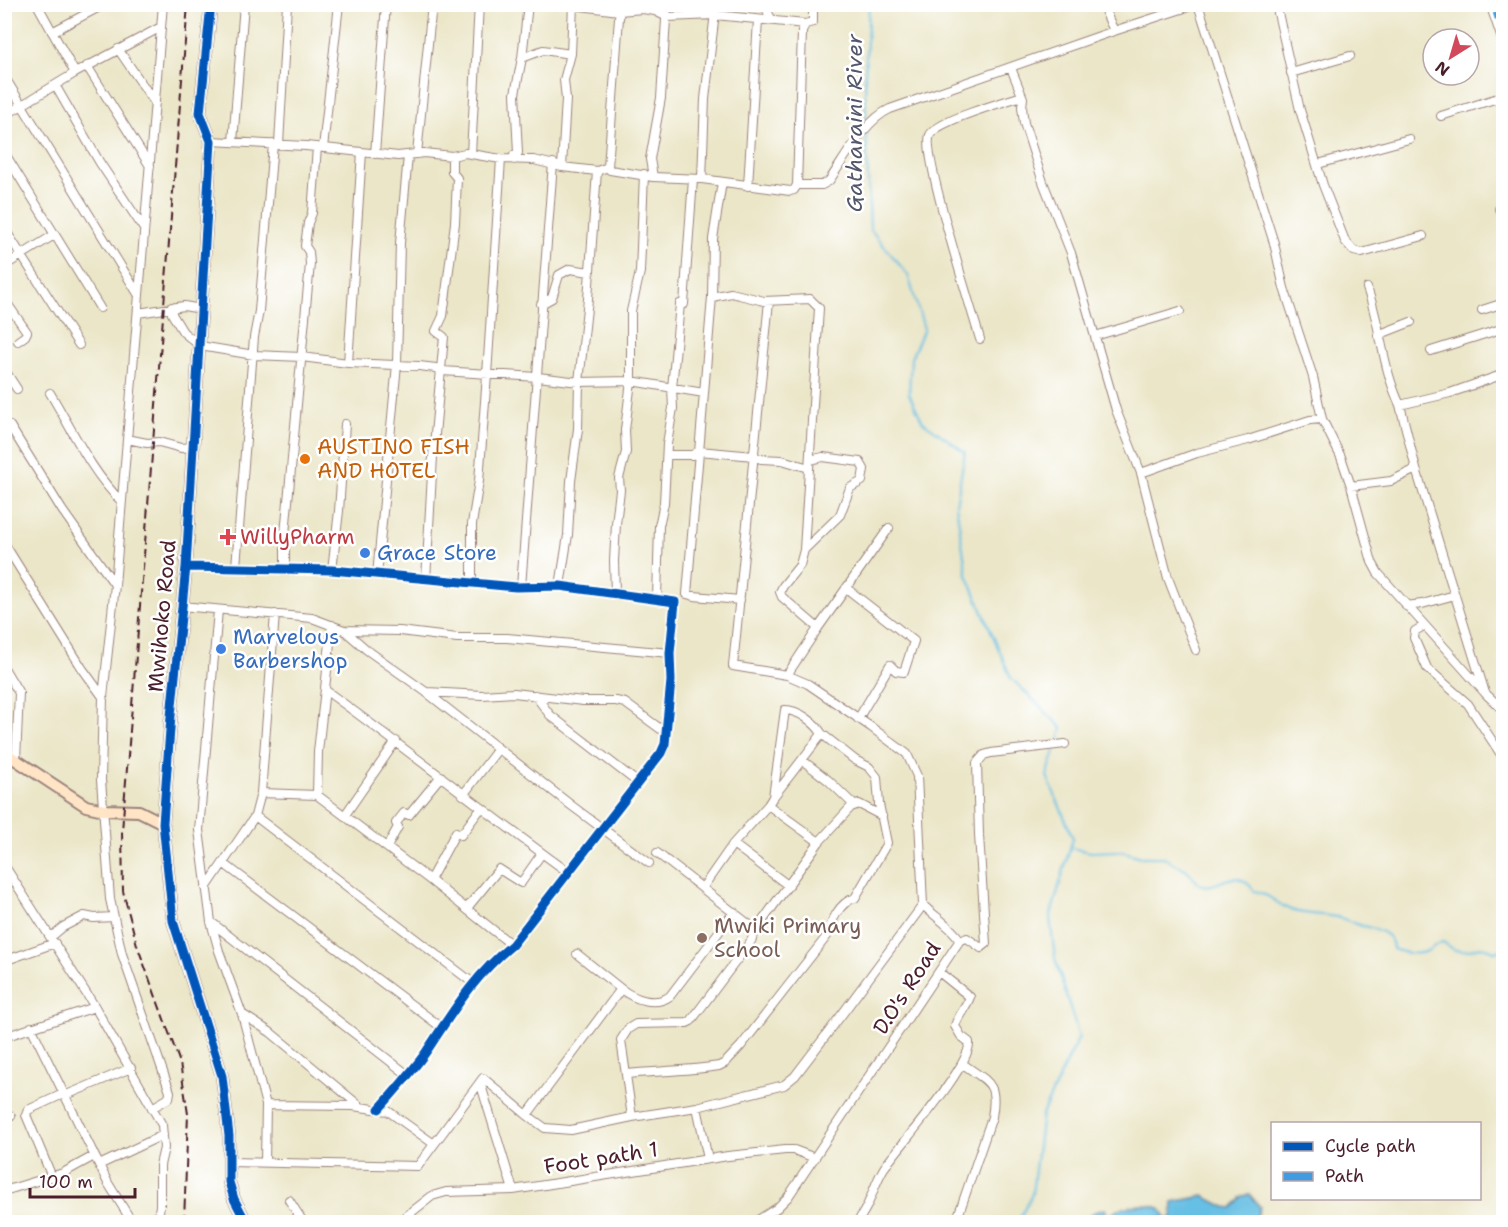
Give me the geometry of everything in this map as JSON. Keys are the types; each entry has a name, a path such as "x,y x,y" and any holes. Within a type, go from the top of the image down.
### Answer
{"street":[{"path":"37,4 75,73"},
{"path":"52,32 105,4"},
{"path":"152,1108 170,1098 171,1092 122,954 110,899 101,780 103,697 163,4"},
{"name":"Mwihoko Road","path":"211,4 200,113 211,141 200,345 186,567 163,823 173,921 222,1076 229,1136 231,1192 246,1222"},
{"path":"233,142 244,4"},
{"path":"236,567 254,337 259,311 276,144 287,4"},
{"path":"285,568 285,534 310,264 309,252 305,246 308,223 312,213 339,4"},
{"path":"375,154 386,4"},
{"path":"376,575 397,364 400,243 432,4"},
{"path":"471,154 479,4"},
{"path":"514,160 514,155 518,153 515,94 528,4"},
{"path":"537,4 643,9 666,16 715,15 805,24 813,22 813,4"},
{"path":"653,177 650,159 661,98 667,4"},
{"path":"702,179 705,99 716,4"},
{"path":"764,4 771,19"},
{"path":"1102,4 1114,31"},
{"path":"797,185 822,185 829,180 861,134 883,112 1198,4 1274,243 1284,288 1313,377 1322,419 1341,457 1372,562 1385,584 1503,711"},
{"path":"1276,4 1300,110 1323,184 1345,241 1354,252 1367,252 1423,236"},
{"path":"1491,4 1503,45"},
{"path":"562,167 566,99 564,80 571,54 573,5"},
{"path":"608,167 619,8"},
{"path":"1494,17 1503,14"},
{"path":"748,186 758,20"},
{"path":"608,167 610,170 653,177 702,179 794,190 797,185 802,32 805,24"},
{"path":"4,116 87,66 161,27"},
{"path":"118,49 154,103"},
{"path":"522,58 543,50 571,54"},
{"path":"1291,73 1350,56"},
{"path":"87,66 150,166"},
{"path":"1011,68 1022,96 1024,123 1043,182 1071,253 1116,410 1141,473 1168,578 1196,650"},
{"path":"4,76 7,86 138,294"},
{"path":"55,85 100,163 144,229"},
{"path":"980,339 938,194 928,145 930,135 937,127 950,120 1022,96"},
{"path":"1442,116 1503,96"},
{"path":"1318,164 1409,139"},
{"path":"211,141 276,144 375,154 424,153 452,156 465,153 501,159 534,160 562,167 597,171 608,167"},
{"path":"4,152 100,308"},
{"path":"348,363 362,152"},
{"path":"426,580 433,456 444,337 436,332 443,316 455,223 457,177 452,172 452,156"},
{"path":"472,584 472,524 479,481 501,159"},
{"path":"520,587 553,164"},
{"path":"560,586 568,535 571,481 578,429 579,382 597,171"},
{"path":"615,593 614,561 619,477 626,452 625,430 632,381 631,310 640,272 644,174"},
{"path":"657,598 659,526 664,503 673,408 672,388 680,304 684,304 693,179"},
{"path":"722,182 713,239 712,297 687,595 740,600"},
{"path":"4,228 78,345"},
{"path":"4,266 54,235"},
{"path":"541,304 552,298 559,275 570,269 590,272"},
{"path":"1367,288 1373,304 1384,363 1401,405 1416,470 1486,694"},
{"path":"712,297 731,293 770,301 810,299 819,309 804,550 800,565 780,592 782,597 818,627"},
{"path":"4,299 27,332 18,342"},
{"path":"230,1162 414,1167 483,1078 545,1128 564,1130 697,1107 779,1088 792,1079 923,905 917,776 907,754 808,684 787,675 733,666 770,301"},
{"path":"1482,310 1503,303"},
{"path":"138,313 172,307 201,309"},
{"path":"172,307 172,314 183,333 200,345 254,356 397,364 428,367 442,371 579,382 632,381 704,393"},
{"path":"1095,336 1180,311"},
{"path":"1378,335 1411,322"},
{"path":"1431,351 1503,328"},
{"path":"4,369 17,389"},
{"path":"1401,405 1450,393 1503,374"},
{"path":"50,393 96,472 121,501"},
{"path":"1141,473 1197,453 1322,419"},
{"path":"332,570 345,424"},
{"path":"10,426 62,510 114,585"},
{"path":"127,439 147,443 159,442 181,448 193,447"},
{"path":"667,455 692,455 699,451 810,464 824,457 860,462 864,472 862,481 850,488 840,515 804,550"},
{"path":"1351,486 1391,481 1416,470"},
{"path":"787,675 818,627 889,528"},
{"path":"4,543 81,668 103,697"},
{"path":"186,567 332,570 472,584 520,587 560,586 675,602 670,653 671,681 665,744 661,753 512,945 489,963 473,983 426,1052 379,1109"},
{"path":"846,588 914,641 904,672 896,671 890,665 858,719"},
{"path":"1406,606 1455,595"},
{"path":"181,606 312,618 344,630 602,829 649,862"},
{"path":"218,610 199,830 211,922 242,1014 266,1105 265,1162"},
{"path":"206,888 255,816 261,793 274,614"},
{"path":"317,795 318,752 332,625"},
{"path":"1424,626 1415,631 1414,638 1424,663 1468,704 1503,759"},
{"path":"344,630 400,631 457,638 507,638 670,653"},
{"path":"4,668 19,693 16,760"},
{"path":"325,690 568,872"},
{"path":"426,692 482,695 535,694 583,701 607,699 625,703 666,733"},
{"path":"535,694 550,715 637,782"},
{"path":"627,1074 678,1072 719,1066 729,1059 827,936 834,918 843,905 855,898 887,843 879,804 877,777 869,767 855,760 798,713 785,711 773,797"},
{"path":"703,887 733,844 768,805 822,734"},
{"path":"345,815 396,741"},
{"name":"D.O's Road","path":"755,1222 777,1208 788,1197 960,940 967,938 981,948 986,944 977,763 984,755 991,753 1065,744"},
{"path":"463,795 498,749"},
{"path":"4,752 86,806 104,810 139,811 163,823"},
{"path":"802,760 828,780 854,806"},
{"path":"387,847 398,827 396,823 404,813 409,815 441,776"},
{"path":"261,793 317,795 467,908 512,945"},
{"path":"632,1117 621,1040 628,1029 636,1024 691,1021 751,941 756,930 819,842 854,806 859,804 882,816"},
{"path":"768,805 819,842"},
{"path":"430,880 456,832 461,835 481,808"},
{"path":"255,816 473,983"},
{"path":"733,844 789,886"},
{"path":"467,908 499,869 521,883 542,853"},
{"path":"657,853 756,930"},
{"path":"223,862 441,1027"},
{"path":"4,865 95,1006 162,1125 164,1148 160,1165 160,1206 157,1222"},
{"path":"4,882 14,879"},
{"path":"923,905 934,916 950,926 960,940"},
{"path":"577,954 634,998 664,1001 734,912"},
{"path":"4,961 53,940 63,927 84,916 114,917"},
{"path":"211,922 408,1075"},
{"path":"858,1222 885,1168 963,1064 970,1049 969,1042 961,1036 955,1026 970,997 939,972"},
{"path":"528,1115 621,989"},
{"path":"4,1037 95,1006"},
{"path":"242,1014 270,1032 362,1107"},
{"path":"31,1027 94,1156 132,1222"},
{"path":"956,1222 992,1117 995,1100 989,1083 963,1064"},
{"path":"52,1177 26,1115 28,1110 131,1068"},
{"path":"480,1082 513,1190"},
{"path":"266,1105 362,1107 388,1111 434,1144"},
{"path":"697,1107 708,1159"},
{"path":"99,1165 163,1134"},
{"name":"Foot path 1","path":"399,1222 432,1196 446,1192 513,1190 708,1159 794,1150 815,1158"},
{"path":"4,1191 52,1177 94,1156"},
{"path":"289,1200 303,1222"}],"water":[{"path":"1249,1194 1260,1207 1256,1219 1247,1221 1250,1222 1080,1222 1095,1212 1105,1209 1108,1217 1126,1207 1140,1205 1160,1208 1167,1219 1172,1218 1173,1202 1204,1196 1225,1207 1232,1208 1241,1197"}],"waterway":[{"name":"Gatharaini River","path":"866,124 865,76 869,4"},
{"name":"Gatharaini River","path":"866,132 870,229 908,275 924,329 911,358 909,394 923,422 965,452 956,505 967,575 1011,678 1062,728 1059,739"},
{"name":"Gatharaini River","path":"1018,1222 1032,1194 1042,1114 1079,1037 1055,958 1050,918 1073,838 1047,776 1055,751"},
{"path":"1071,848 1091,852 1121,851 1141,857 1164,857 1186,870 1196,882 1202,885 1209,886 1228,879 1240,879 1254,891 1264,894 1291,910 1337,917 1379,930 1390,939 1393,949 1404,952 1420,953 1443,942 1453,949 1462,951 1478,947 1496,952 1504,949"}],"railway":[{"path":"184,1222 188,1114 180,1063 137,945 123,891 122,831 188,4"}],"marked path":[{"path":"1494,17 1504,14"}],"cycle path":[{"path":"211,4 200,113 211,141 186,567 163,823 173,921 222,1076 229,1136 229,1182 234,1199 246,1222"},
{"path":"186,567 332,570 516,587 560,586 675,602 670,653 671,681 665,744 661,753 512,945 475,982 421,1059 379,1109"}],"place":[{"name":"AUSTINO FISH AND HOTEL","path":"305,459"},
{"name":"WillyPharm","path":"228,537"},
{"name":"Grace Store","path":"365,553"},
{"name":"Marvelous Barbershop","path":"221,649"},
{"name":"Mwiki Primary School","path":"702,938"}]}
